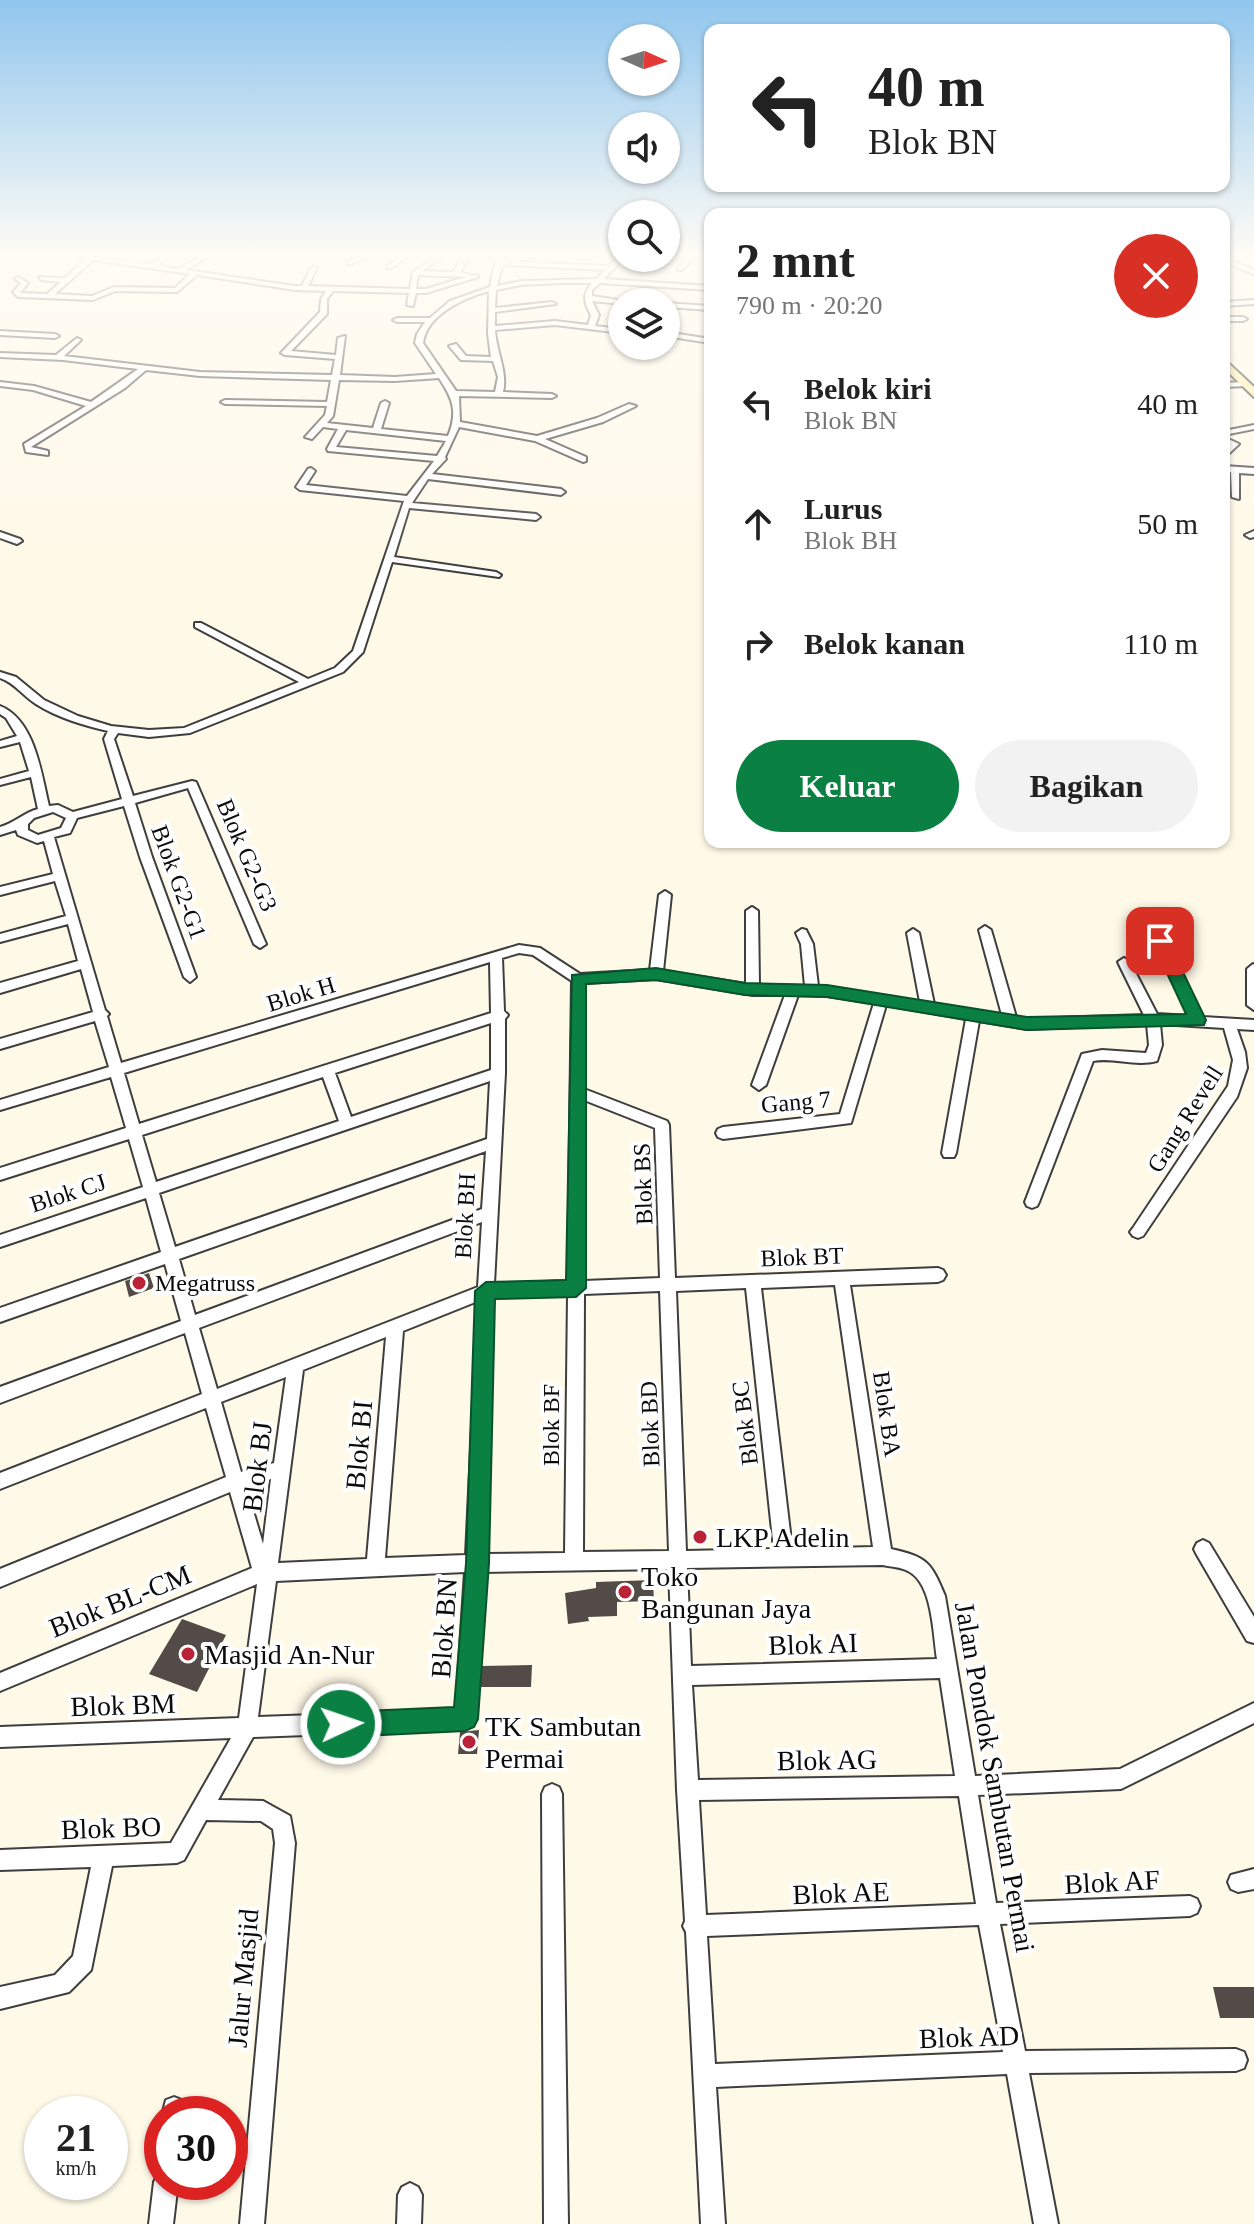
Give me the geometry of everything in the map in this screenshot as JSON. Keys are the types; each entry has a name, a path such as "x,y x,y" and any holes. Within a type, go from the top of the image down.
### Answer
{"main road":[{"path":"1230,369 1254,394"}],"street":[{"path":"72,360 200,374 438,376"},
{"path":"309,437 324,425 337,376 338,360"},
{"path":"0,675 13,677 38,701 114,730 186,731 339,670 358,652 408,502 442,459 451,439 457,403 429,360"},
{"path":"495,360 503,374 499,393"},
{"path":"45,453 29,450 27,446 143,369"},
{"path":"0,384 34,388 92,405"},
{"path":"1230,385 1243,384"},
{"path":"453,393 552,396"},
{"path":"225,402 331,404"},
{"path":"376,431 385,403"},
{"path":"537,439 600,420 632,406"},
{"path":"455,424 537,439 583,459"},
{"path":"324,425 451,439"},
{"path":"1230,434 1254,427"},
{"path":"342,429 331,449 442,459"},
{"path":"485,483 496,470"},
{"path":"1230,470 1254,471"},
{"path":"1235,470 1236,497"},
{"path":"311,471 300,487 536,517"},
{"path":"426,476 561,492"},
{"path":"0,535 17,541"},
{"path":"388,559 496,575"},
{"path":"198,625 305,681"},
{"path":"0,709 6,711 24,738 44,809"},
{"name":"Blok G2-G1","path":"114,730 109,739 128,801 190,977"},
{"path":"0,744 24,738"},
{"path":"0,782 35,773"},
{"name":"Blok G2-G3","path":"128,801 192,784 260,944"},
{"path":"72,816 128,801"},
{"path":"0,837 22,828 30,815 44,809 63,809 72,816"},
{"path":"0,831 22,828 37,839 49,838 66,830 72,816"},
{"path":"49,838 118,1069 210,1400 266,1573"},
{"path":"0,891 60,876"},
{"path":"656,974 665,895"},
{"path":"752,911 753,990"},
{"path":"1147,917 1198,1020"},
{"path":"0,938 72,919"},
{"path":"985,930 1011,1022"},
{"path":"802,933 807,944 812,990"},
{"path":"913,933 928,1009"},
{"name":"Blok H","path":"0,1105 496,957 532,949 578,979"},
{"name":"Blok BH","path":"477,1563 492,1143 501,1015 496,957"},
{"path":"1032,1202 1083,1064 1090,1056 1097,1055 1144,1060 1152,1057 1155,1051 1153,1019 1124,962"},
{"path":"0,988 87,963"},
{"path":"1253,969 1254,1005"},
{"path":"578,979 656,974 753,990 812,990 1011,1022 1064,1025 1153,1019 1254,1025"},
{"name":"Blok BF","path":"574,1561 578,979"},
{"path":"759,1085 793,990"},
{"name":"Gang 7","path":"723,1133 764,1125 846,1119 881,1001"},
{"path":"0,1044 102,1014"},
{"path":"0,1174 501,1015"},
{"path":"949,1153 973,1017"},
{"name":"Gang Revell","path":"1138,1232 1230,1097 1248,1076 1228,1022"},
{"path":"327,1070 347,1125"},
{"name":"Blok CJ","path":"0,1241 498,1073"},
{"name":"Blok BS","path":"577,1092 662,1125 669,1286"},
{"path":"0,1315 492,1143"},
{"path":"0,1395 489,1213"},
{"name":"Blok BT","path":"486,1291 938,1275"},
{"name":"Blok BA","path":"842,1280 883,1556"},
{"name":"Blok BC","path":"753,1283 784,1557"},
{"name":"Blok BD","path":"669,1286 687,1790 713,2224"},
{"path":"0,1481 486,1291"},
{"name":"Blok BI","path":"375,1566 395,1328"},
{"name":"Blok BJ","path":"247,1728 295,1367"},
{"path":"0,1578 235,1482 283,1468"},
{"path":"1203,1549 1254,1634"},
{"name":"Jalan Pondok Sambutan Permai","path":"266,1573 375,1566 784,1557 883,1556 913,1563 928,1576 936,1596 988,1916 1046,2224"},
{"name":"Blok BN","path":"247,1728 465,1719 477,1563"},
{"name":"Blok BL-CM","path":"0,1682 266,1573"},
{"name":"Blok AI","path":"682,1676 947,1668"},
{"name":"Blok AG","path":"687,1790 967,1786 1125,1778 1202,1735 1254,1713"},
{"name":"Blok BM","path":"0,1737 247,1728"},
{"name":"Blok BO","path":"0,1860 177,1853 247,1728"},
{"path":"552,1794 556,2224"},
{"name":"Jalur Masjid","path":"200,1810 263,1811 283,1823 285,1843 252,2224"},
{"path":"0,1998 61,1984 83,1962 103,1857"},
{"name":"Blok AF","path":"988,1916 1190,1906"},
{"name":"Blok AE","path":"694,1926 988,1916"},
{"name":"Blok AD","path":"705,2076 1017,2065 1121,2057 1236,2060"},
{"path":"409,2224 410,2195"},
{"path":"161,2224 164,2200"}],"building":[{"name":"Megatruss","path":"149,1273 154,1288 129,1297 125,1281"},
{"name":"Toko Bangunan Jaya","path":"653,1580 654,1601 617,1602 617,1616 588,1617 589,1621 568,1624 565,1593 596,1588 596,1582"},
{"name":"Masjid An-Nur","path":"182,1619 226,1635 197,1692 149,1674"},
{"path":"532,1665 531,1687 480,1687 481,1666"},
{"name":"TK Sambutan Permai","path":"479,1730 477,1754 458,1754 460,1732"},
{"path":"1213,1987 1254,1987 1254,2018 1220,2018"}],"place":[{"name":"Megatruss","path":"139,1283"},
{"name":"LKP Adelin","path":"700,1537"},
{"name":"Toko Bangunan Jaya","path":"625,1592"},
{"name":"Masjid An-Nur","path":"188,1654"},
{"name":"TK Sambutan Permai","path":"469,1742"}],"route":[{"path":"341,1724 465,1719 477,1563 486,1291 576,1288 578,979 656,974 745,989 827,991 1027,1024 1198,1020 1160,941"}]}
